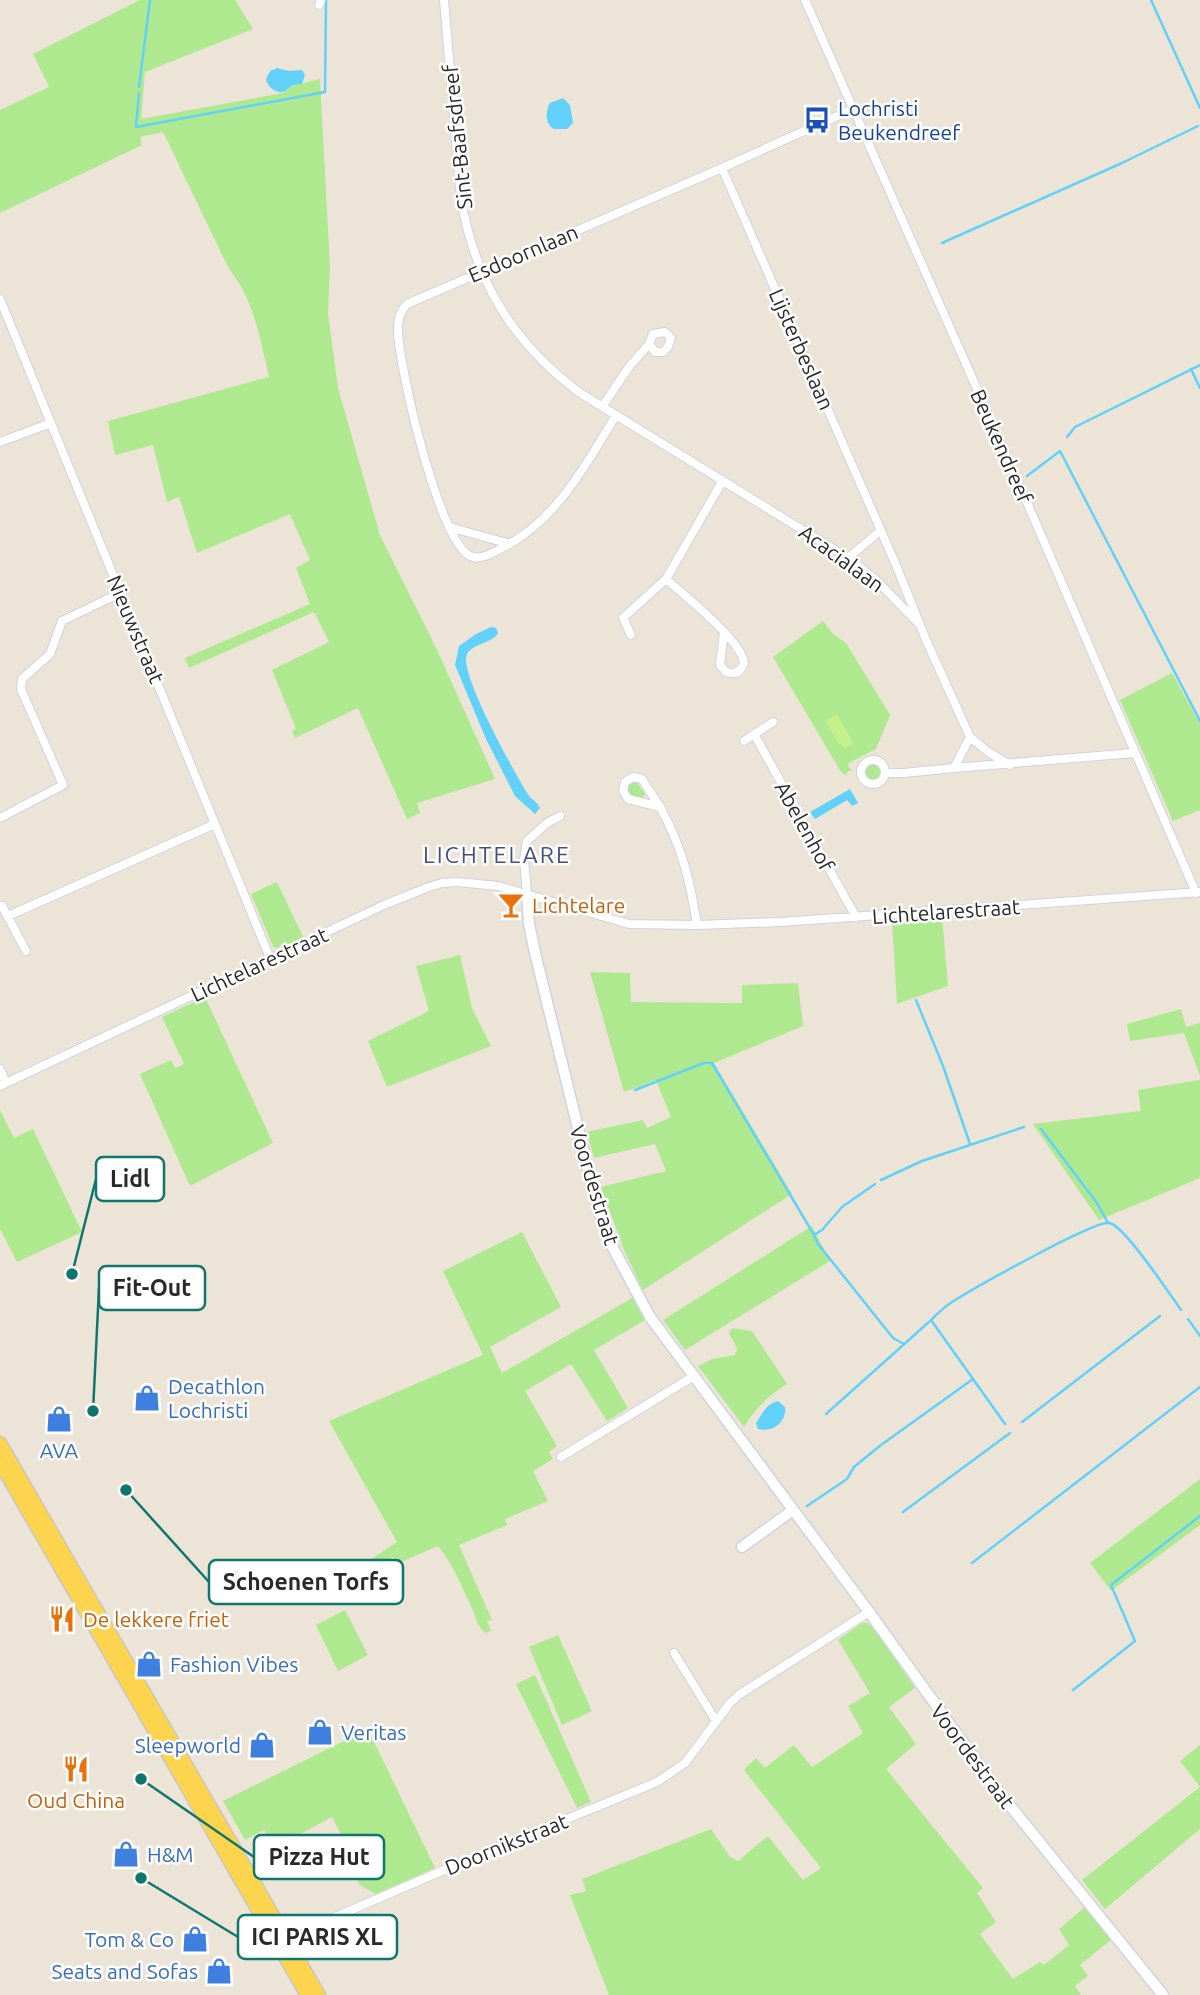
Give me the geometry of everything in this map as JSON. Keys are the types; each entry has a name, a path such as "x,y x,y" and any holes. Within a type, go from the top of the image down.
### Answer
{"main road":[{"path":"0,1443 281,1940 307,1995"},
{"path":"0,1463 281,1940 319,1995"}],"street":[{"name":"Sint-Baafsdreef","path":"444,0 461,200 467,232 482,271"},
{"name":"Beukendreef","path":"805,0 1134,753 1198,893"},
{"name":"Esdoornlaan","path":"616,415 584,469 547,515 527,534 510,544 483,557 470,557 460,550 431,484 402,357 399,318 407,304 853,109"},
{"name":"Lijsterbeslaan","path":"722,168 920,625"},
{"name":"Acacialaan","path":"482,271 503,315 551,371 602,407 848,558 876,580 920,625 970,737 1010,765"},
{"name":"Nieuwstraat","path":"0,299 270,958"},
{"path":"602,407 629,367 649,344"},
{"path":"0,442 51,423"},
{"path":"631,635 624,618 666,579 722,482"},
{"path":"449,527 510,544"},
{"path":"848,558 880,530"},
{"path":"666,579 724,632 744,659 743,668 735,674 726,672 720,665 724,632"},
{"path":"0,818 63,785 21,689 22,679 50,654 62,621 120,593"},
{"path":"744,741 773,722"},
{"name":"Abelenhof","path":"754,734 856,917"},
{"path":"954,768 970,737"},
{"path":"886,773 1134,753"},
{"path":"660,807 628,799 623,791 625,782 633,777 642,779 660,807 683,855 690,879 697,925"},
{"path":"527,894 524,860 527,841 547,823 560,816"},
{"path":"8,916 215,824"},
{"name":"Lichtelarestraat","path":"3,1084 384,905 442,883 498,886 629,924 697,925 856,917 1198,893"},
{"name":"Voordestraat","path":"527,894 529,924 536,957 598,1210 611,1244 650,1317 995,1787 1163,1995"},
{"path":"2,906 26,951"},
{"path":"0,1069 3,1084"},
{"path":"561,1457 694,1376"},
{"path":"741,1548 793,1510"},
{"name":"Doornikstraat","path":"281,1940 459,1863 657,1783 685,1763 740,1694 869,1612"},
{"path":"674,1653 716,1721"}],"green space":[{"path":"140,0 235,0 253,29 145,72 141,119 283,93 292,86 320,79 330,267 328,313 338,388 380,535 438,652 495,779 417,803 420,813 407,819 358,708 295,738 292,731 296,729 272,670 329,642 314,612 189,668 185,658 310,604 296,568 310,560 290,514 197,553 179,497 167,502 153,445 115,455 108,421 269,377 259,333 244,292 228,267 163,132 140,137 142,145 0,213 0,110 49,87 33,54"},
{"path":"823,621 834,635 846,643 890,715 876,749 849,763 852,771 848,771 846,775 841,772 773,657"},
{"path":"1172,673 1200,724 1200,810 1173,821 1120,700"},
{"path":"837,714 853,743 845,748 838,743 826,721"},
{"path":"873,764 879,766 879,778 873,780 867,778 865,772 867,766"},
{"path":"636,781 645,794 643,798 629,796 626,786"},
{"path":"277,882 304,939 276,948 251,894"},
{"path":"942,916 948,986 897,1004 892,921"},
{"path":"460,955 472,1008 491,1046 387,1087 368,1041 429,1011 416,966"},
{"path":"590,972 630,973 631,1002 742,1003 742,985 798,983 803,1026 714,1063 792,1194 643,1290 624,1250 601,1187 666,1171 655,1144 594,1158 587,1132 643,1120 647,1128 671,1117 656,1080 624,1092"},
{"path":"205,997 273,1143 190,1186 140,1074 171,1060 175,1068 184,1064 162,1017"},
{"path":"1181,1009 1186,1027 1200,1023 1200,1076 1184,1033 1130,1041 1127,1024"},
{"path":"1200,1080 1200,1178 1099,1220 1033,1124 1141,1111 1138,1090"},
{"path":"0,1110 14,1138 33,1129 82,1232 17,1262 0,1229"},
{"path":"812,1226 830,1261 685,1350 663,1320"},
{"path":"522,1232 561,1307 490,1347 502,1373 634,1297 647,1319 594,1350 628,1408 607,1421 571,1364 525,1391 557,1446 549,1452 553,1459 533,1471 548,1501 505,1519 507,1525 459,1545 492,1620 487,1621 491,1631 485,1633 480,1628 457,1576 438,1546 401,1562 393,1557 302,1605 397,1542 329,1421 483,1355 443,1271"},
{"path":"732,1328 752,1331 787,1384 763,1402 744,1427 698,1366 712,1359 735,1355 737,1349 729,1333"},
{"path":"1200,1479 1200,1525 1111,1591 1090,1563"},
{"path":"345,1610 368,1655 338,1671 316,1625"},
{"path":"862,1623 873,1627 915,1688 889,1707 916,1744 886,1769 983,1888 977,1893 996,1922 980,1934 1013,1979 1040,1962 1044,1965 1069,1945 1059,1929 1085,1907 1112,1939 1080,1965 1088,1976 1075,1986 1081,1995 609,1995 570,1895 586,1891 582,1879 711,1829 730,1857 738,1861 768,1836 803,1880 821,1868 744,1770 756,1758 765,1768 794,1745 812,1767 863,1733 848,1706 870,1693 838,1640"},
{"path":"558,1635 592,1711 562,1725 529,1647"},
{"path":"535,1675 591,1802 577,1808 516,1684"},
{"path":"368,1729 435,1868 376,1894 360,1885 339,1847 345,1842 332,1817 274,1848 264,1830 245,1840 223,1801"},
{"path":"1200,1745 1200,1787 1180,1761"},
{"path":"1200,1787 1200,1829 1105,1909 1082,1880"}],"water":[{"path":"277,68 302,70 305,75 302,84 293,85 284,92 273,89 266,79 270,71"},
{"path":"563,98 570,105 573,123 567,129 554,129 547,121 547,110 550,103"},
{"path":"491,627 496,628 498,633 470,650 467,664 479,701 500,745 527,793 540,808 535,814 515,796 486,739 455,665 459,646"},
{"path":"850,789 858,803 852,806 847,800 815,819 810,812"},
{"path":"778,1401 785,1407 781,1422 774,1428 758,1429 756,1423 762,1413 770,1404"}],"waterway":[{"path":"139,87 150,0"},
{"path":"139,93 136,127 325,92 326,0"},
{"path":"1151,0 1200,108"},
{"path":"942,243 1198,126"},
{"path":"1067,437 1075,427 1200,365"},
{"path":"1191,369 1200,388"},
{"path":"1027,476 1060,451 1200,721"},
{"path":"916,1000 943,1066 970,1144"},
{"path":"635,1090 704,1063 712,1063 818,1244 893,1338 904,1344"},
{"path":"881,1180 922,1161 1024,1127"},
{"path":"1041,1129 1097,1203 1108,1223"},
{"path":"814,1235 822,1230 842,1207 875,1184"},
{"path":"807,1506 847,1479 854,1467 881,1445 973,1379 931,1320 952,1302 1033,1256 1082,1232 1110,1223 1136,1248 1181,1310"},
{"path":"1022,1422 1160,1316"},
{"path":"1188,1319 1200,1336"},
{"path":"826,1414 930,1321"},
{"path":"973,1379 1005,1424"},
{"path":"972,1563 1200,1387"},
{"path":"903,1512 1010,1433"},
{"path":"1073,1690 1135,1641 1111,1585 1200,1516"}],"place":[{"name":"Lochristi Beukendreef","path":"817,120"},
{"name":"Lichtelare","path":"511,905"},
{"name":"Lidl","path":"72,1274"},
{"name":"Decathlon Lochristi","path":"147,1398"},
{"name":"Fit-Out","path":"93,1411"},
{"name":"AVA","path":"59,1419"},
{"name":"Schoenen Torfs","path":"126,1490"},
{"name":"De lekkere friet","path":"62,1619"},
{"name":"Fashion Vibes","path":"149,1664"},
{"name":"Veritas","path":"320,1732"},
{"name":"Sleepworld","path":"262,1745"},
{"name":"Oud China","path":"76,1769"},
{"name":"Pizza Hut","path":"141,1779"},
{"name":"H&M","path":"126,1854"},
{"name":"ICI PARIS XL","path":"141,1878"},
{"name":"Tom & Co","path":"195,1939"},
{"name":"Seats and Sofas","path":"219,1971"}],"district":[{"name":"LICHTELARE","path":"497,854"}]}
